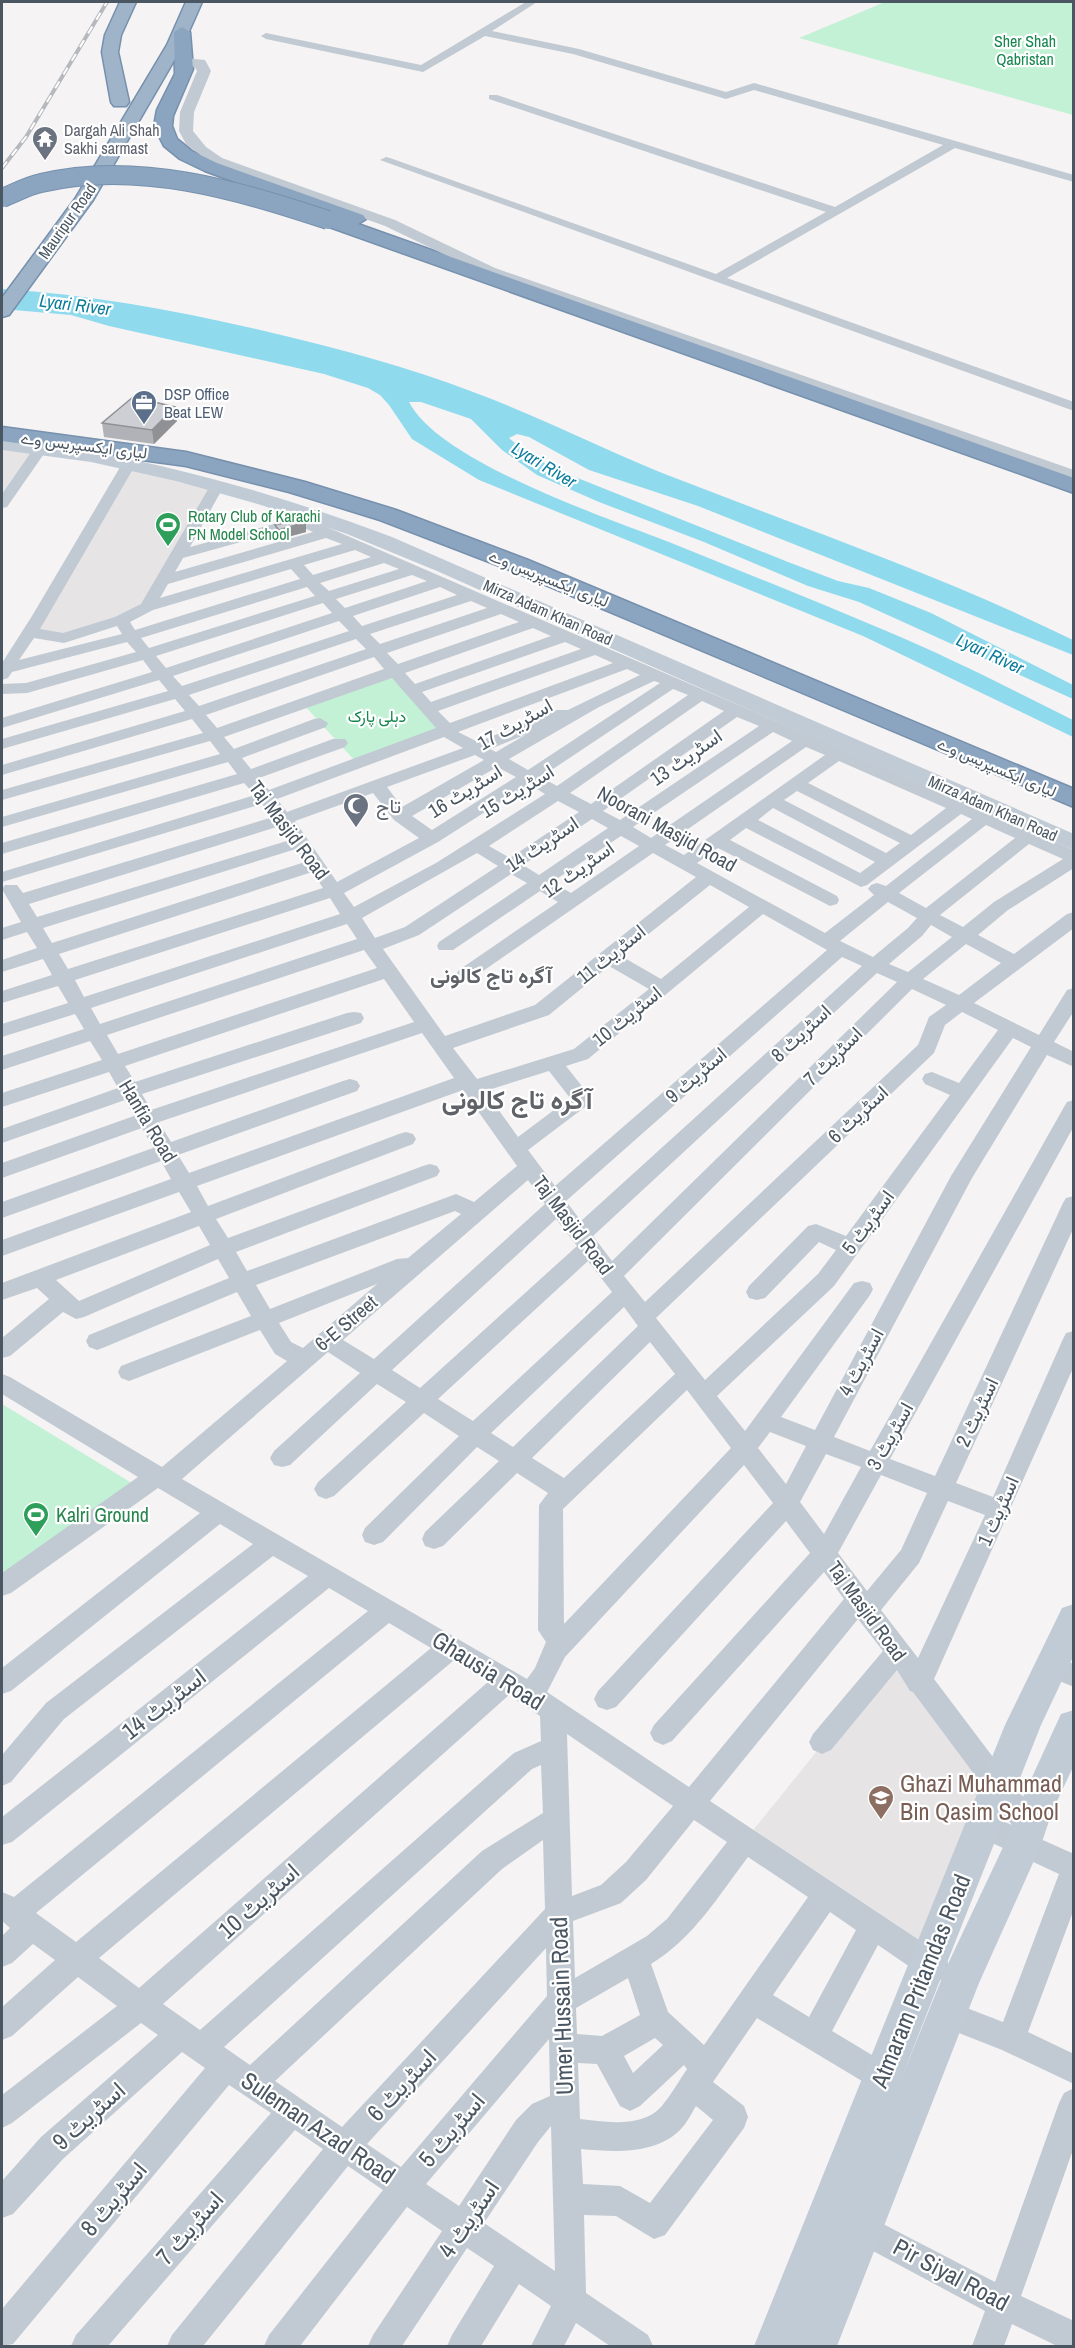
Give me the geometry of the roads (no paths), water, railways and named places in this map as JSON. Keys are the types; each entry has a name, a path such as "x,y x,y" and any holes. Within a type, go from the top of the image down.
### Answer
{"highway":[{"path":"120,102 110,52 113,35 128,2"},
{"name":"Mauripur Road","path":"2,311 74,215 182,32 194,2"},
{"path":"182,32 185,72 164,118 165,130 170,141 193,159 361,220 442,259"},
{"path":"109,121 132,83"},
{"name":"Mauripur Road","path":"63,196 86,158"},
{"path":"2,198 31,186 64,178 100,175 127,176 223,189 290,207 442,259 1074,486"},
{"name":"لیاری ایکسپریس وے","path":"2,434 133,458 186,459 277,482 418,526 634,613 1074,799"}],"main road":[{"name":"Mirza Adam Khan Road","path":"2,444 133,458 299,516 354,530 1074,843"},
{"name":"Atmaram Pritamdas Road","path":"816,2346 845,2219 882,2077 944,1987 983,1825 1023,1725 1062,1671 1074,1618"},
{"name":"Atmaram Pritamdas Road","path":"775,2346 845,2219 944,1987 1026,1836 1074,1725"}],"street":[{"path":"266,36 423,69 532,2"},
{"path":"483,32 575,51 726,96 754,86 1074,179"},
{"path":"184,62 200,63 204,71 185,116 183,129 186,138 217,162 390,223 490,271 1074,476"},
{"path":"493,97 836,211"},
{"path":"717,279 953,144"},
{"path":"386,160 1074,407"},
{"path":"2,504 41,448"},
{"path":"4,672 133,458"},
{"path":"4,672 57,656 126,628 147,607 217,486"},
{"path":"176,555 279,527 299,516 326,532 384,558 1074,858"},
{"path":"162,581 326,532"},
{"path":"147,607 356,545"},
{"path":"30,632 64,638 126,628 310,581 384,558"},
{"name":"Noorani Masjid Road","path":"294,564 377,651 445,729 476,749 556,794 653,844 832,946 959,1003 1074,1059"},
{"path":"2,688 27,688 88,671 413,570"},
{"path":"2,723 163,674 441,582"},
{"path":"2,744 178,693 472,596"},
{"path":"2,770 195,713 502,608"},
{"path":"2,795 214,735 533,622"},
{"name":"Taj Masjid Road","path":"126,628 284,819 426,1025 555,1203 825,1554 998,1787 1026,1836"},
{"path":"410,691 565,636"},
{"path":"427,709 595,649"},
{"path":"57,656 70,676"},
{"path":"3,875 266,797 628,663"},
{"path":"88,671 127,708 143,728"},
{"name":"اسٹریٹ 17","path":"400,816 569,717 654,674"},
{"name":"اسٹریٹ 16","path":"2,997 334,891 432,838 672,682"},
{"name":"اسٹریٹ 15","path":"2,1031 352,916 399,893 556,794 701,694"},
{"path":"303,704 357,763"},
{"name":"اسٹریٹ 14","path":"2,1064 95,1031 412,931 591,812 736,710"},
{"path":"18,901 284,819 476,749 563,714 569,717"},
{"path":"2,822 231,756 320,723"},
{"name":"اسٹریٹ 13","path":"446,946 772,725"},
{"name":"اسٹریٹ 12","path":"466,974 805,740"},
{"path":"2,849 248,776 339,743"},
{"path":"148,754 194,819"},
{"path":"685,863 838,754"},
{"path":"796,784 912,842"},
{"path":"376,785 400,816 432,838"},
{"path":"772,801 888,861"},
{"path":"861,881 959,807"},
{"name":"اسٹریٹ 9","path":"282,1458 887,894 984,818"},
{"path":"746,820 1014,962"},
{"name":"اسٹریٹ 8","path":"326,1489 422,1401 585,1241 874,966 915,932 929,915 1027,837"},
{"path":"717,840 830,900"},
{"path":"2,934 301,842"},
{"path":"474,845 571,901"},
{"name":"اسٹریٹ 7","path":"374,1535 475,1434 908,982 1001,906 1074,858"},
{"path":"2,966 316,865"},
{"name":"Hanfia Road","path":"3,875 265,1320 283,1348 303,1359"},
{"name":"اسٹریٹ 11","path":"441,1045 542,1010 708,876"},
{"name":"اسٹریٹ 10","path":"2,1248 184,1182 470,1085 580,1054 762,906"},
{"name":"اسٹریٹ 6","path":"434,1539 515,1460 647,1322 927,1048 936,1022 1074,918"},
{"path":"608,957 662,988"},
{"path":"2,1100 389,971"},
{"name":"اسٹریٹ 4","path":"607,1699 787,1504 962,1176 1074,994"},
{"path":"2,1136 130,1090 354,1018"},
{"path":"2,1171 146,1119 426,1025"},
{"name":"اسٹریٹ 5","path":"703,1395 826,1280 1009,1029"},
{"path":"516,1149 582,1099 553,1063"},
{"path":"933,1079 962,1093"},
{"path":"2,1210 165,1150 350,1086"},
{"name":"اسٹریٹ 3","path":"663,1733 825,1554 1074,1107"},
{"path":"2,1292 202,1214 406,1139"},
{"name":"6-E Street","path":"2,1586 161,1478 529,1167"},
{"path":"39,1277 76,1311 223,1248 430,1171"},
{"path":"97,1341 243,1281 456,1202 476,1212"},
{"name":"اسٹریٹ 2","path":"559,1914 611,1894 636,1871 690,1802 862,1606 910,1556 1074,1203"},
{"path":"757,1292 816,1232 850,1247"},
{"path":"129,1372 422,1259"},
{"name":"اسٹریٹ 10","path":"2,2112 141,2005 519,1688 545,1674 555,1650 746,1449 862,1289"},
{"path":"2,1350 63,1300"},
{"name":"اسٹریٹ 1","path":"919,1683 999,1510 1074,1339"},
{"path":"326,1340 565,1491"},
{"path":"563,1642 551,1630 550,1505 688,1375"},
{"name":"Ghausia Road","path":"2,1383 519,1688 874,1925 944,1987 1011,2038 1074,2070"},
{"path":"766,1421 876,1461 999,1510"},
{"path":"2,1683 218,1512"},
{"path":"2,1773 55,1711 272,1543"},
{"name":"اسٹریٹ 14","path":"2,1833 327,1575"},
{"path":"2,1954 16,1916 387,1610"},
{"path":"2,2026 76,1959 451,1647"},
{"path":"822,1742 897,1652"},
{"name":"Umer Hussain Road","path":"553,1711 571,2301"},
{"name":"اسٹریٹ 9","path":"2,2204 52,2148 191,2041 523,1761 554,1747"},
{"path":"252,2083 492,1860 539,1827 557,1819"},
{"path":"983,1825 1026,1836 1074,1869 1011,2038"},
{"name":"اسٹریٹ 5","path":"280,2346 404,2187 562,2001 657,1945 677,1928 746,1839"},
{"path":"565,2119 622,2138 658,2130 670,2119 827,1893"},
{"name":"اسٹریٹ 6","path":"183,2346 345,2146 559,1914"},
{"name":"Suleman Azad Road","path":"16,1916 191,2041 637,2346"},
{"path":"814,2036 874,1925"},
{"path":"568,2199 620,2201 654,2224 733,2117 699,2076 683,2046 657,2021 635,1957"},
{"path":"752,1999 882,2077"},
{"path":"563,2047 605,2051 657,2021"},
{"path":"605,2051 630,2096 683,2046"},
{"name":"اسٹریٹ 8","path":"2,2333 227,2065"},
{"path":"988,2346 1074,2103"},
{"name":"اسٹریٹ 7","path":"87,2346 293,2110"},
{"name":"اسٹریٹ 4","path":"384,2346 462,2227 500,2175 527,2130 542,2114 565,2119"},
{"name":"Pir Siyal Road","path":"845,2219 1004,2304 1073,2337"},
{"path":"463,2346 514,2262"},
{"path":"547,2346 571,2301"},
{"path":"1070,2346 1073,2337"}],"water":[{"name":"Lyari River","path":"2,289 71,295 174,312 277,334 400,367 499,402 657,470 977,596 1073,640 1073,655 698,506 589,470 529,437 517,434 509,438 529,455 560,471 788,562 838,581 869,588 931,613 1073,685 1073,699 859,602 808,586 537,475 502,450 471,419 421,402 409,402 426,424 454,446 488,466 567,503 669,542 932,651 1073,720 1073,737 863,636 479,480 412,439 389,405 380,395 368,388 324,374 109,326 71,315 2,309"}],"railway":[{"path":"2,168 26,137 107,2"}],"place":[{"name":"Dargah Ali Shah Sakhi sarmast","path":"45,162"},
{"name":"DSP Office Beat LEW","path":"144,426"},
{"name":"Rotary Club of Karachi PN Model School","path":"168,548"},
{"name":"تاج","path":"356,829"},
{"name":"Kalri Ground","path":"36,1538"},
{"name":"Ghazi Muhammad Bin Qasim School","path":"881,1821"}],"district":[{"name":"آگرہ تاج کالونی","path":"491,976"},
{"name":"آگرہ تاج کالونی","path":"517,1100"}],"park label":[{"name":"Sher Shah Qabristan","path":"1025,50"},
{"name":"دہلی پارک","path":"377,716"}]}
